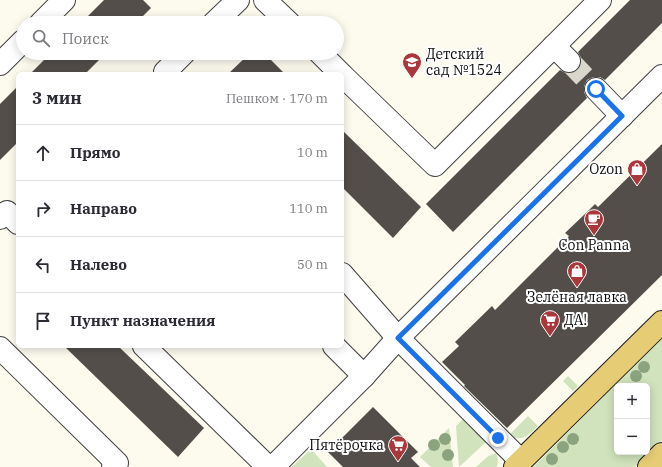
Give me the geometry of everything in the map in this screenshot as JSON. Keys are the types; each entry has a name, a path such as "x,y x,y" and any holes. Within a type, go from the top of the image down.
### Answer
{"main road":[{"path":"518,464 662,322"},
{"path":"649,467 662,454"}],"lane":[{"path":"48,16 64,0"},
{"path":"221,16 238,0"},
{"path":"265,0 282,16"},
{"path":"344,76 435,165 600,0"},
{"path":"554,46 569,61"},
{"path":"0,64 16,48"},
{"path":"166,72 177,60"},
{"path":"327,60 340,72"},
{"path":"273,467 364,376 398,338 662,76"},
{"path":"596,89 622,116"},
{"path":"344,276 398,338 518,464"},
{"path":"0,348 117,463 113,467"},
{"path":"146,348 268,467"},
{"path":"336,348 364,376"}],"green space":[{"path":"662,339 662,440 650,452 650,383 618,383"},
{"path":"568,376 578,386 573,391 563,381"},
{"path":"614,387 614,455 647,455 635,467 533,467"},
{"path":"528,416 538,426 525,437 517,438 509,435"},
{"path":"463,419 486,442 459,467 456,426"},
{"path":"449,428 453,467 431,467 420,457"},
{"path":"311,449 327,467 292,467"},
{"path":"496,453 498,460 497,467 476,467 487,457"}],"building":[{"path":"104,0 143,0 151,8 143,16 88,16"},
{"path":"630,0 662,0 662,23 605,80 600,77 593,77 587,80 584,86 584,92 587,98 453,232 426,204 560,70 566,73 572,73 578,70 581,64 581,58 578,52"},
{"path":"44,60 99,60 87,72 32,72"},
{"path":"243,60 271,60 283,72 230,72"},
{"path":"16,88 16,144 0,160 0,104"},
{"path":"344,132 421,207 393,238 344,189"},
{"path":"662,144 662,275 507,428 442,362 459,346 455,342 492,306 495,310 569,236 565,233 595,204 598,207"},
{"path":"66,348 120,348 204,428 178,457"},
{"path":"373,407 418,452 411,458 420,467 343,467 328,452"}],"tunnel":[{"path":"569,61 596,89"}],"place":[{"name":"Детский сад №1524","path":"412,79"},
{"name":"Ozon","path":"637,186"},
{"name":"Con Panna","path":"594,236"},
{"name":"Зелёная лавка","path":"577,288"},
{"name":"ДА!","path":"550,337"},
{"name":"Пятёрочка","path":"398,462"}],"route":[{"path":"498,438 398,338 622,116 596,89"}]}
